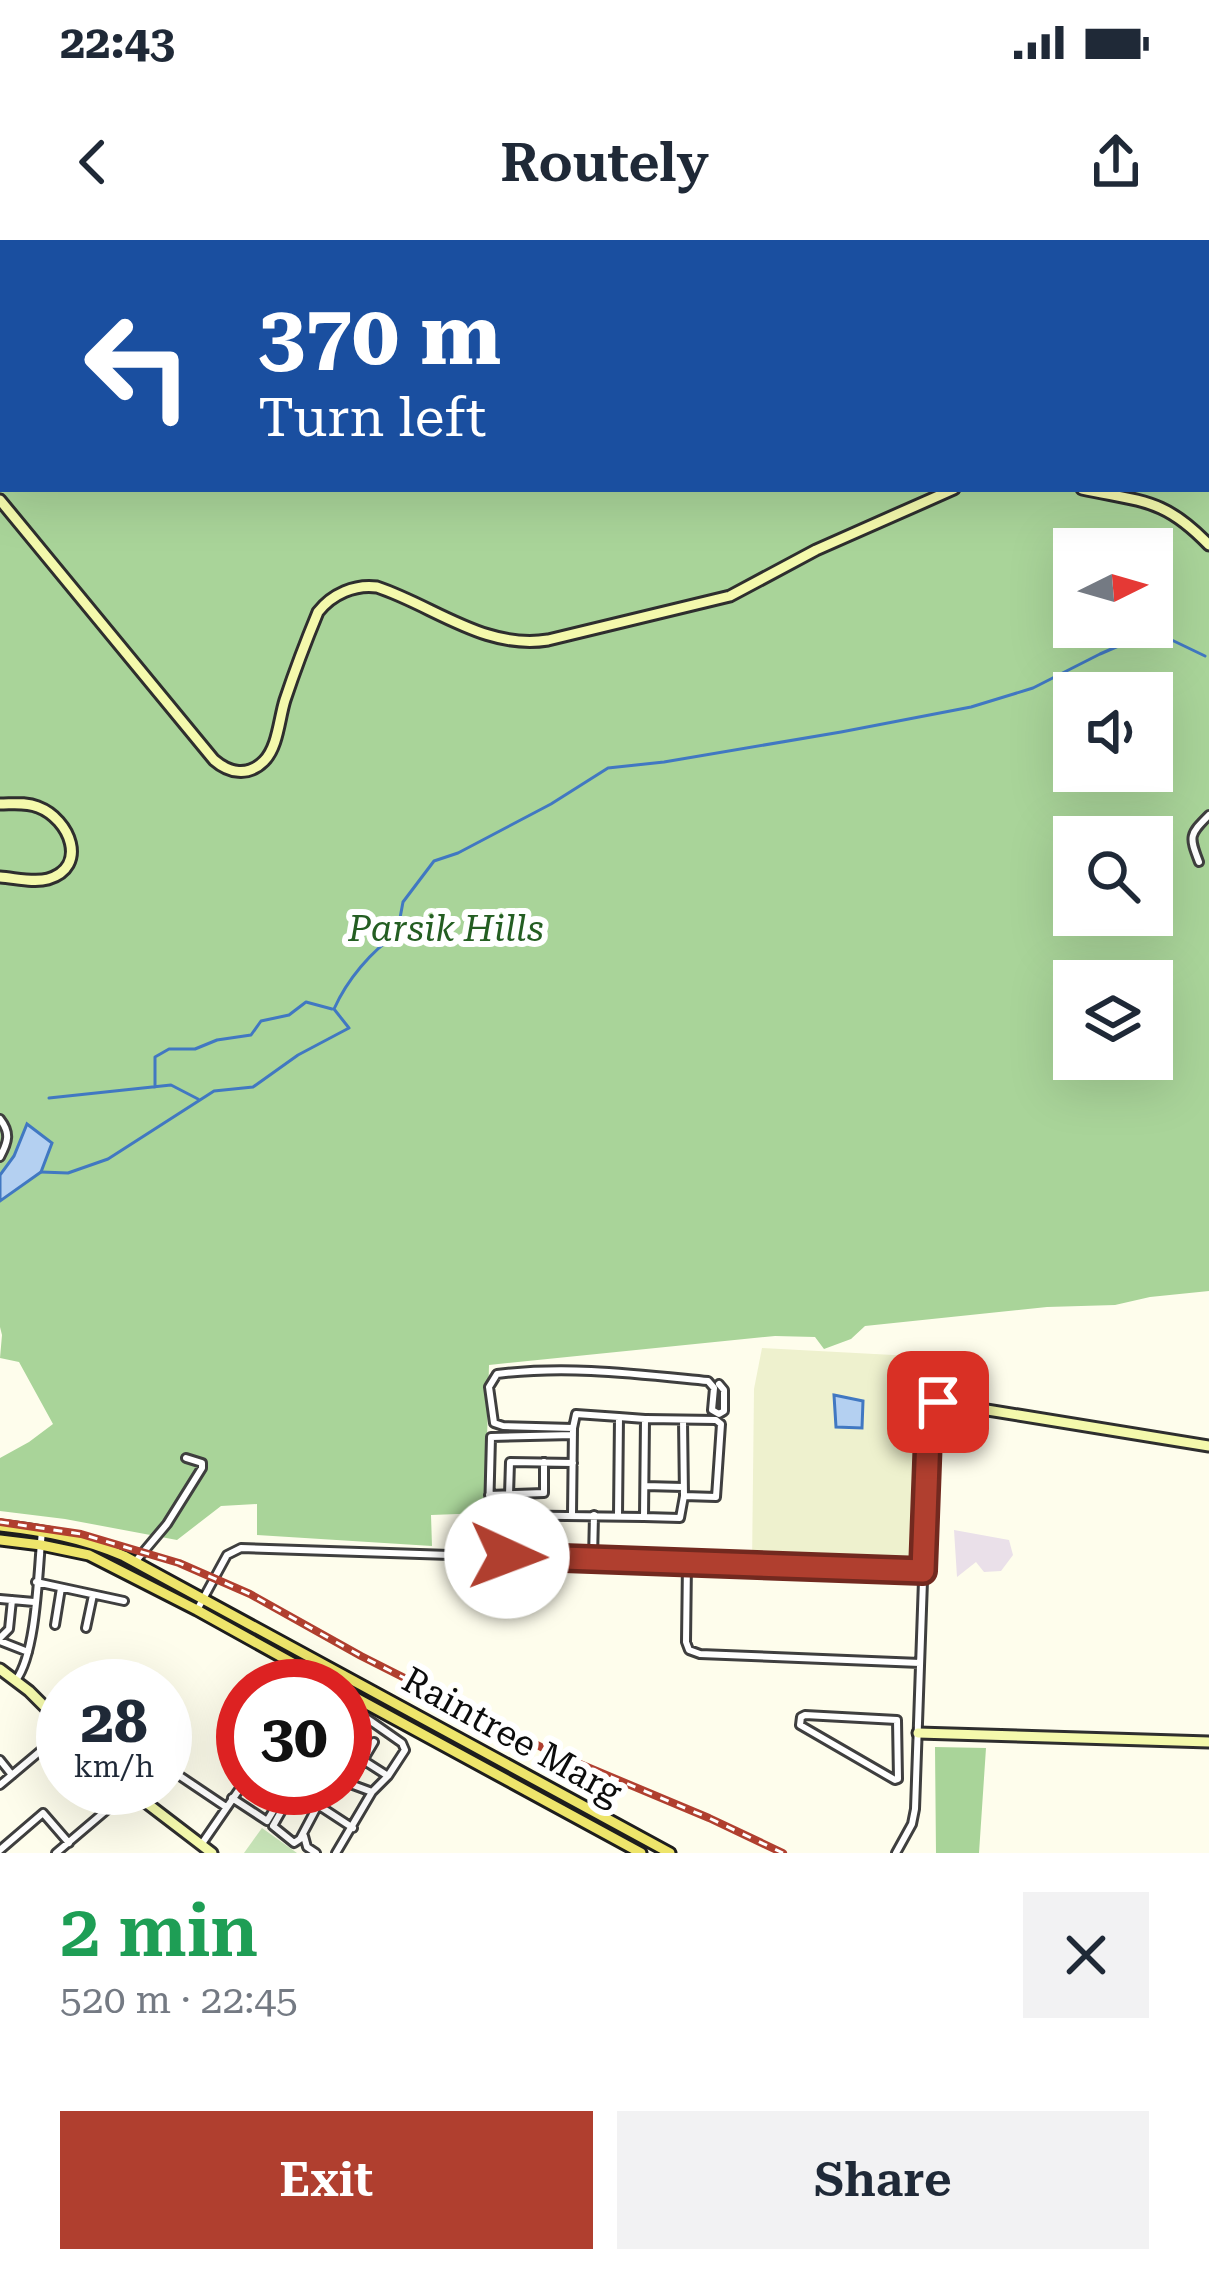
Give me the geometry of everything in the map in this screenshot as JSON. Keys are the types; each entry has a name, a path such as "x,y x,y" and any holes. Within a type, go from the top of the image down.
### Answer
{"main road":[{"name":"Raintree Marg","path":"0,1526 93,1542 136,1562 670,1853"},
{"path":"0,1540 88,1555 285,1659"},
{"name":"Raintree Marg","path":"372,1707 641,1853"}],"street":[{"path":"0,500 214,760 238,772 253,770 268,757 315,618 339,594 377,587 491,637 548,640 717,601 816,550 947,492"},
{"path":"1098,492 1166,509 1209,545"},
{"path":"0,804 31,804 45,810 66,826 71,847 69,859 53,877 0,878"},
{"path":"1199,862 1191,839 1209,814"},
{"path":"0,1119 8,1131 8,1142 0,1156"},
{"path":"573,1432 498,1425 492,1418 490,1382 497,1374 544,1369 708,1381 714,1388 712,1410 719,1414 724,1411 724,1390 719,1384"},
{"path":"896,1853 914,1817 932,1404 1209,1446"},
{"path":"572,1514 576,1414 716,1420 721,1424 716,1497 645,1486"},
{"path":"618,1515 619,1417"},
{"path":"644,1516 645,1419"},
{"path":"573,1432 490,1437 488,1512 492,1516 680,1518 683,1420"},
{"path":"136,1562 202,1468 202,1463 186,1458"},
{"path":"509,1495 510,1462 573,1463"},
{"path":"489,1495 544,1493 544,1462"},
{"path":"593,1559 594,1514"},
{"path":"16,1680 28,1652 42,1531"},
{"path":"197,1610 227,1555 242,1548 923,1571"},
{"path":"687,1563 689,1650 920,1663"},
{"path":"36,1582 124,1601"},
{"path":"55,1625 61,1588"},
{"path":"86,1628 93,1594"},
{"path":"0,1599 34,1602"},
{"path":"12,1600 9,1629 0,1640 28,1652"},
{"path":"0,1669 36,1700"},
{"path":"808,1714 842,1717 897,1720 898,1778 800,1726 801,1717 808,1714"},
{"path":"372,1723 405,1750 372,1792"},
{"path":"918,1733 1209,1742"},
{"path":"0,1785 36,1753"},
{"path":"0,1760 12,1775"},
{"path":"372,1765 388,1775"},
{"path":"0,1850 43,1813 68,1843"},
{"path":"56,1853 99,1815"},
{"path":"162,1815 212,1853"},
{"path":"201,1845 221,1815"},
{"path":"280,1815 273,1826 294,1843 315,1815"},
{"path":"315,1815 304,1836 307,1847 316,1853"},
{"path":"334,1815 353,1828"},
{"path":"336,1853 360,1815"}],"shaded area":[{"path":"954,1530 1009,1540 1013,1555 1001,1571 984,1572 976,1562 957,1577"}],"green space":[{"name":"Parsik Hills","path":"0,492 1209,492 1209,1291 1115,1305 1047,1307 865,1326 851,1339 824,1349 815,1337 775,1336 489,1365 485,1513 431,1515 432,1546 257,1535 257,1504 221,1506 177,1540 0,1511 0,1458 53,1424 19,1362 0,1358"},
{"path":"762,1348 912,1356 917,1403 916,1565 752,1565 754,1389"},
{"path":"935,1747 986,1748 979,1853 936,1853"},
{"path":"262,1828 297,1853 244,1853"}],"water":[{"path":"27,1124 52,1143 41,1172 0,1201 0,1175"},
{"path":"834,1395 863,1401 862,1428 836,1427"}],"waterway":[{"path":"41,1172 68,1173 108,1159 214,1091 253,1087 298,1055 349,1028 334,1009 339,998 369,958 397,934 403,902 434,861 551,804 608,768 971,707 1033,688 1153,631 1205,656"},
{"path":"155,1087 155,1057 169,1049 195,1049 251,1035 261,1021 289,1015 306,1002 332,1009"},
{"path":"49,1098 171,1085 198,1099"}],"railway":[{"path":"0,1522 81,1534 179,1563 250,1594 549,1751 783,1853"}],"route":[{"path":"507,1556 923,1571 929,1409 938,1402"}]}
